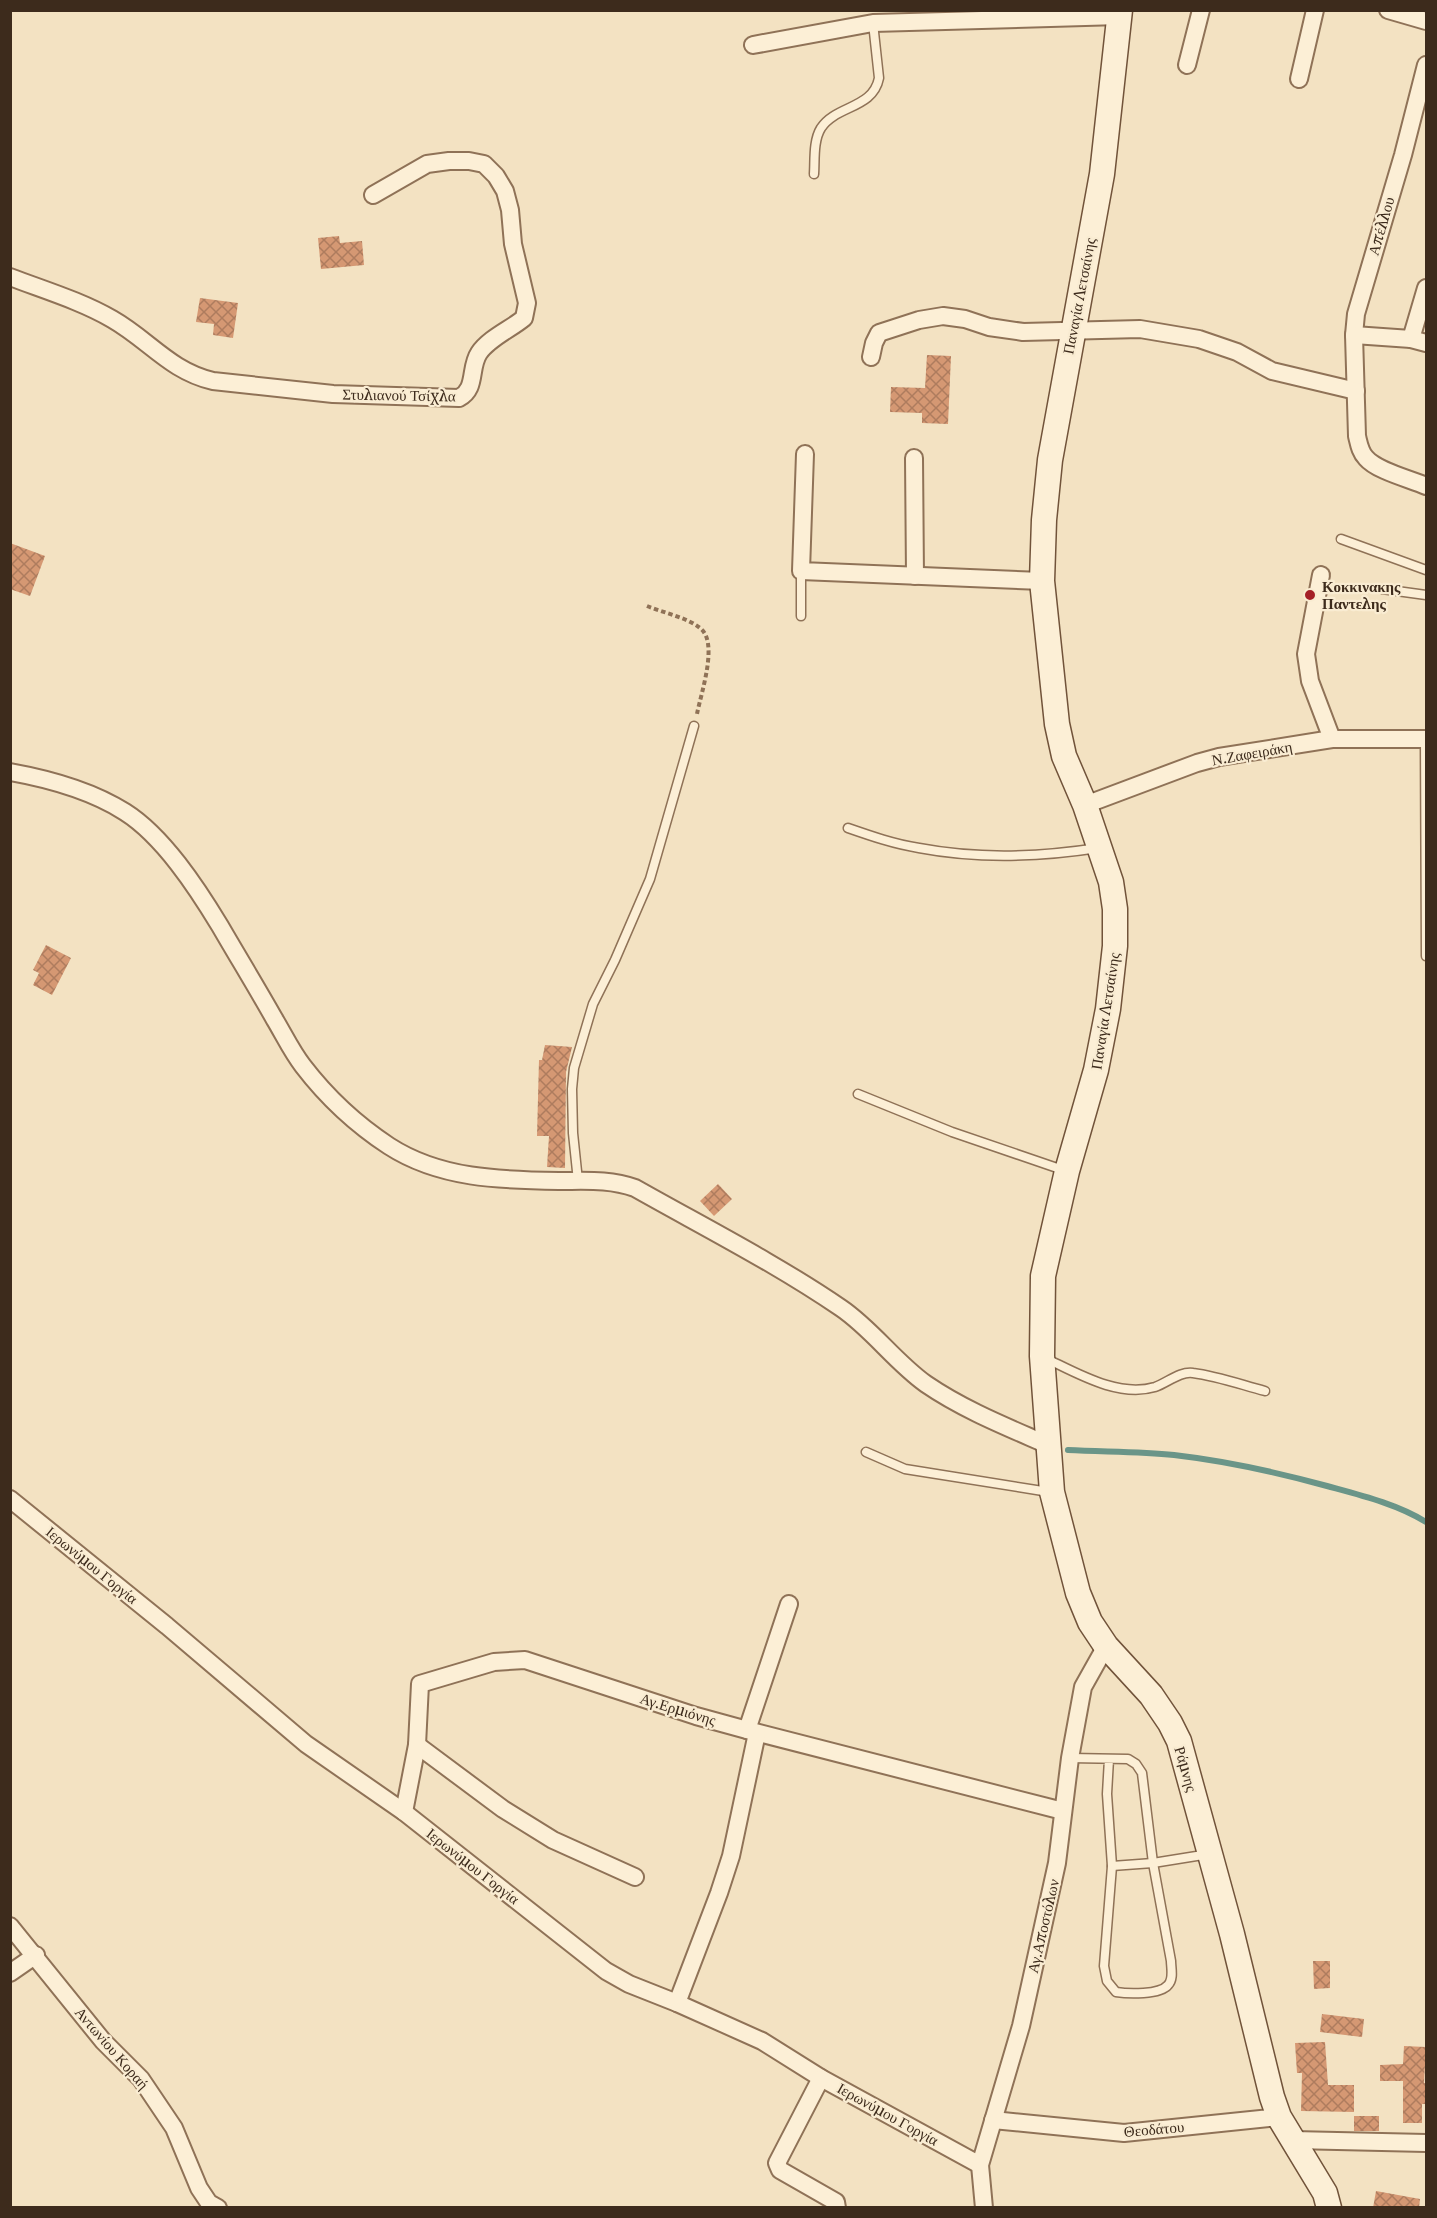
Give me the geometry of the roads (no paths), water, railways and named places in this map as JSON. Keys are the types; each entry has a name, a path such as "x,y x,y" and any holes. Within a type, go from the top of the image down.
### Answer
{"main road":[{"name":"Παναγία Λετσαίνης","path":"1048,1445 1042,1356 1044,1276 1067,1171 1096,1070 1108,1009 1116,937 1111,882 1085,805 1064,756 1058,724 1042,581 1044,520 1050,460 1102,174 1120,13"},
{"name":"Ράμνης","path":"1048,1445 1052,1492 1078,1593 1090,1622 1106,1646 1151,1695 1170,1723 1186,1765 1233,1934 1263,2065 1279,2117 1325,2193 1329,2208"}],"street":[{"path":"1187,65 1201,10"},
{"path":"1299,79 1315,10"},
{"path":"1388,10 1426,21"},
{"path":"753,45 873,23 1120,13"},
{"name":"Απέλλου","path":"1426,64 1403,154 1356,314 1354,335 1360,449 1366,459 1376,465 1426,486"},
{"name":"Στυλιανού Τσίχλα","path":"10,277 101,312 127,328 165,360 197,377 213,381 333,394 459,398 467,394 471,387 477,355 483,347 524,318 527,312 505,191 496,176 484,164 449,161 427,164 373,195"},
{"path":"1354,335 1419,341 1426,288"},
{"path":"871,357 874,342 879,333 918,320 943,316 1023,332 1140,329 1199,339 1237,352 1272,371 1356,391"},
{"path":"805,454 801,571 1042,581"},
{"path":"914,458 915,576"},
{"path":"1321,575 1306,654 1310,681 1332,739"},
{"name":"Ν.Ζαφειράκη","path":"1085,805 1197,763 1219,758 1332,739 1426,739"},
{"path":"10,771 51,781 102,799 144,826 176,862 204,899 301,1064 330,1097 388,1145 443,1171 513,1180 606,1181 635,1188 802,1282 844,1310 924,1383 963,1407 1048,1445"},
{"name":"Ιερωνύμου Γοργία","path":"10,1499 167,1626 306,1744 405,1812 606,1971 629,1984 677,2002 762,2041 821,2078 980,2165"},
{"path":"677,2002 731,1856 752,1732 789,1604"},
{"name":"Αγ.Αποστόλων","path":"984,2208 980,2165 1020,2026 1058,1863 1070,1758 1083,1687 1106,1646"},
{"name":"Αγ.Ερμιόνης","path":"405,1812 417,1745 420,1684 494,1662 525,1660 752,1732 1063,1811"},
{"path":"417,1745 503,1809 553,1840 635,1877"},
{"name":"Αντωνίου Κοραή","path":"10,1926 36,1955 103,2041 141,2079 174,2128 199,2188 209,2203 218,2208"},
{"path":"10,1973 36,1955"},
{"path":"821,2078 777,2163 780,2170 836,2202 837,2208"},
{"name":"Θεοδάτου","path":"993,2120 1124,2133 1279,2117"},
{"path":"1293,2140 1426,2143"}],"lane":[{"path":"814,174 816,142 820,129 830,119 867,100 878,85 873,23"},
{"path":"1341,539 1426,570"},
{"path":"801,571 801,616"},
{"path":"1382,589 1426,595"},
{"path":"578,1181 573,1133 574,1068 593,1004 650,879 694,726"},
{"path":"1426,739 1426,956"},
{"path":"848,828 889,842 921,849 990,855 1062,854 1101,848"},
{"path":"858,1094 952,1132 1067,1171"},
{"path":"1042,1356 1096,1381 1115,1387 1141,1389 1155,1387 1191,1372 1265,1391"},
{"path":"866,1452 905,1469 1052,1492"},
{"path":"1070,1758 1128,1759 1136,1764 1142,1773 1153,1863 1172,1976 1168,1985 1160,1990 1131,1994 1116,1992 1107,1981 1104,1966 1112,1866 1107,1794 1109,1760"},
{"path":"1112,1866 1153,1863 1209,1854"}],"waterway":[{"path":"1068,1450 1134,1452 1213,1460 1308,1481 1365,1497 1391,1505 1426,1522"}],"place":[{"name":"Κοκκινακης Παντελης","path":"1310,595"}]}
